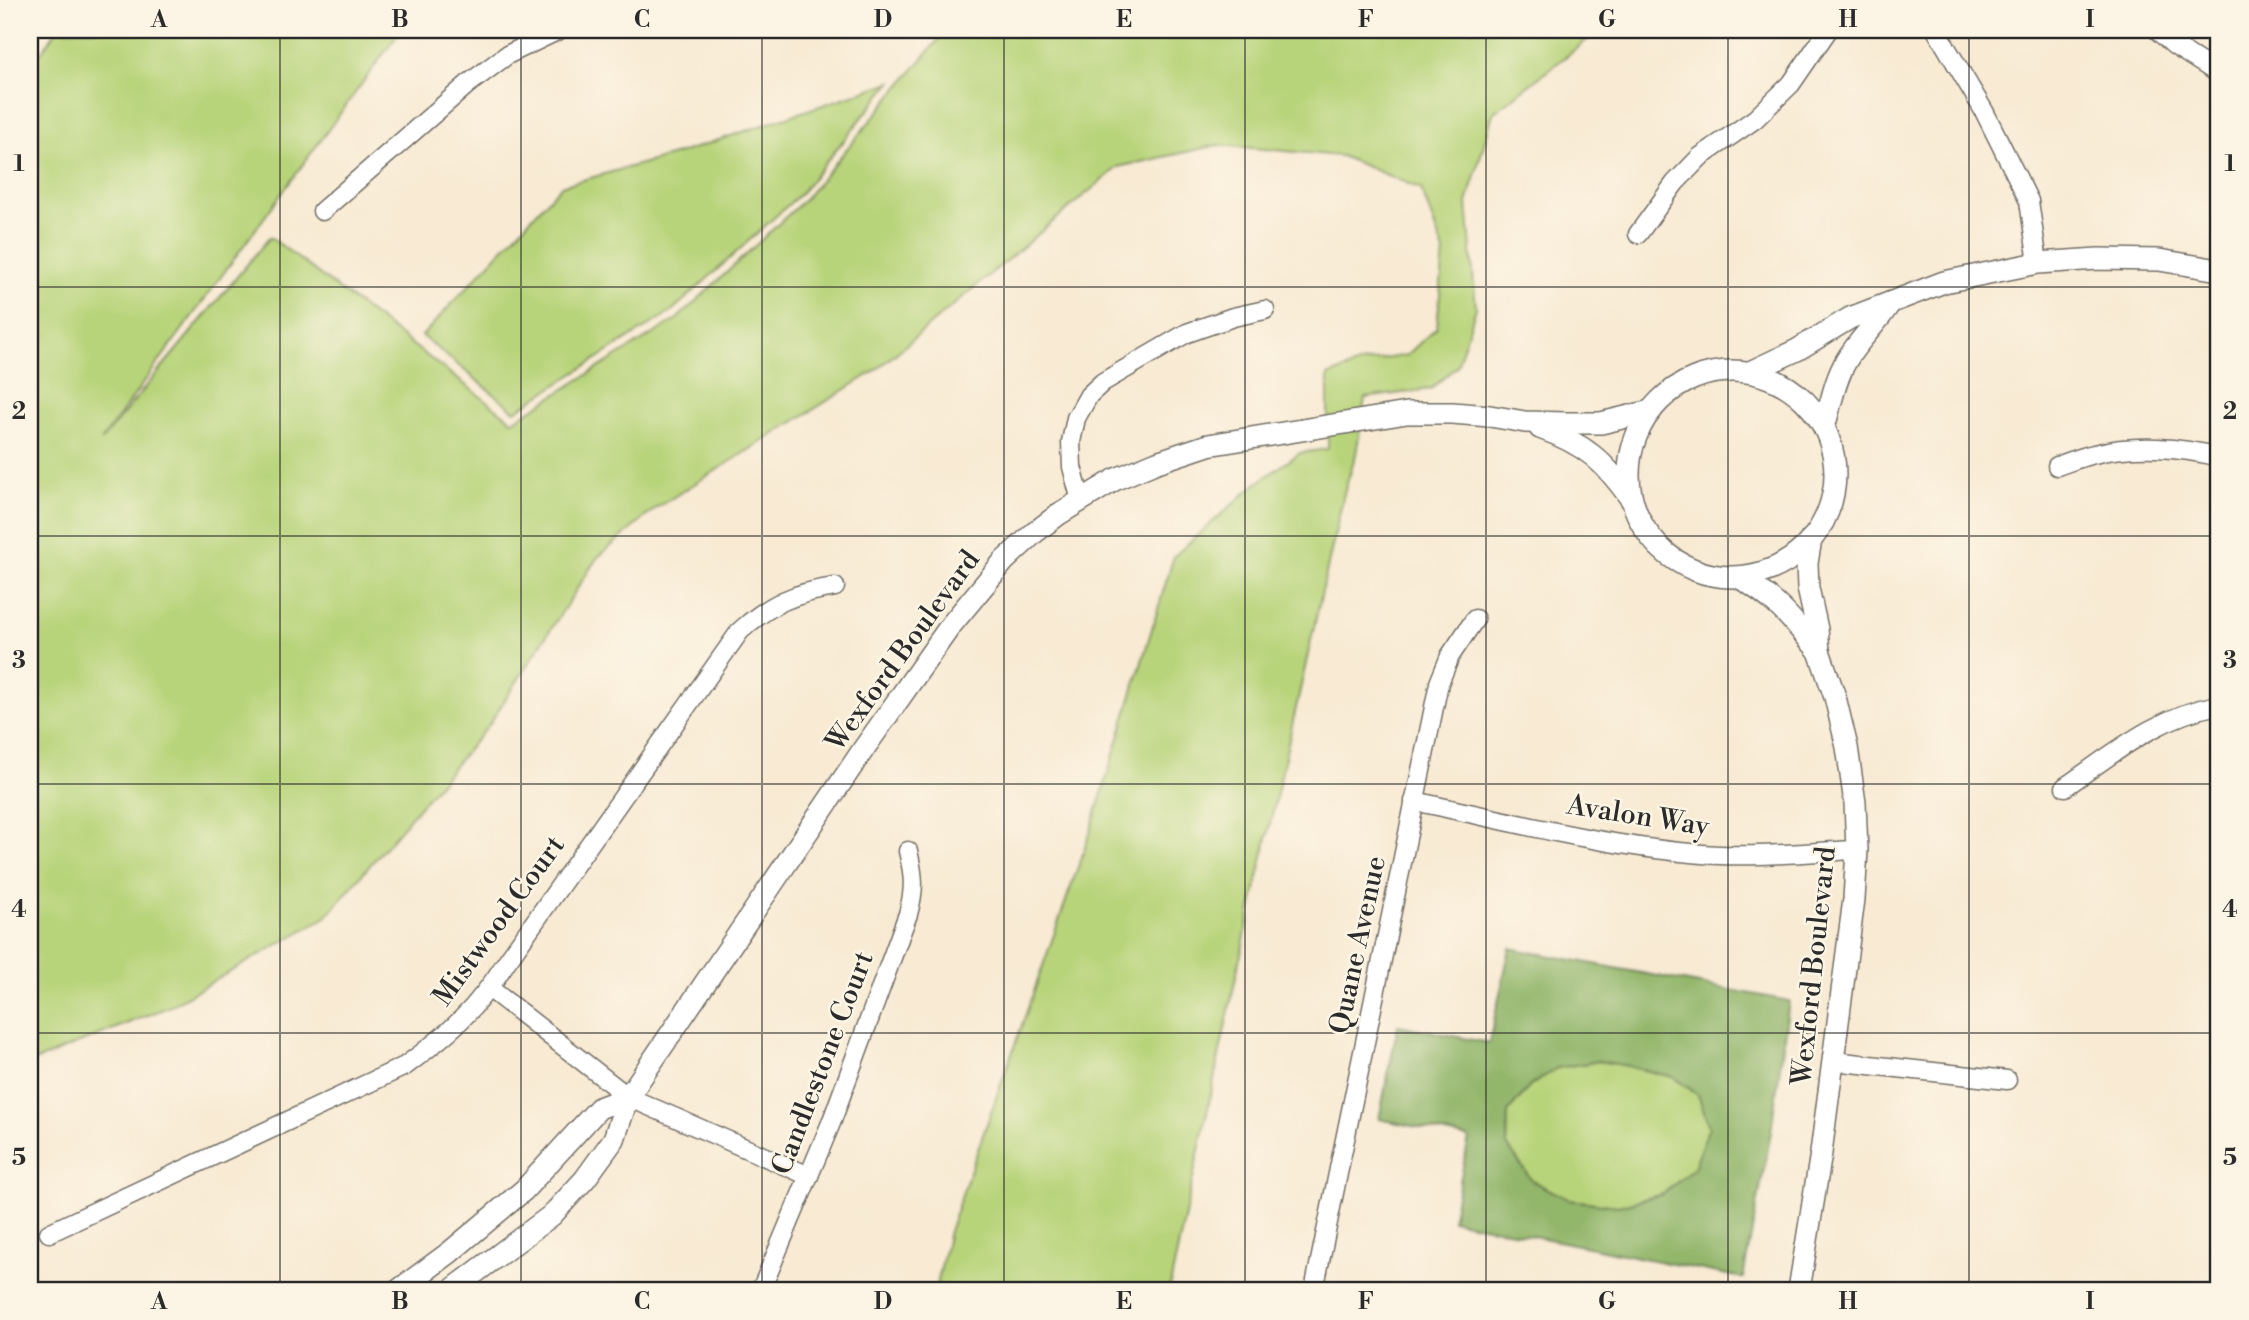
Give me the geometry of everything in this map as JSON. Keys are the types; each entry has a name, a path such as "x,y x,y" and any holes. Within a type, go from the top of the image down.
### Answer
{"street":[{"path":"322,211 468,84 507,55 559,30"},
{"path":"1638,234 1675,183 1700,158 1755,118 1791,84 1828,30"},
{"path":"1936,30 1984,111 2029,201 2038,262"},
{"path":"2157,30 2175,46 2219,74"},
{"path":"1752,371 1797,350 1850,318 1944,282 2038,262 2098,259 2160,260 2219,270"},
{"path":"1825,424 1836,383 1846,360 1878,322 1890,303"},
{"path":"1081,501 1072,467 1071,442 1076,418 1089,395 1103,382 1187,332 1265,310"},
{"path":"1752,371 1794,390 1825,424 1834,463 1834,483 1822,522 1811,539 1793,556 1764,573 1740,578 1716,578 1684,567 1652,542 1639,522 1631,499 1629,475 1632,451 1639,431 1651,411 1668,394 1688,381 1711,373 1752,371"},
{"name":"Wexford Boulevard","path":"452,1290 552,1215 585,1179 614,1139 628,1097 865,747 951,625 1004,561 1034,533 1116,479 1208,445 1407,413 1490,416 1525,422 1601,423 1651,411"},
{"name":"Wexford Boulevard","path":"1525,422 1565,437 1593,456 1610,470 1631,499"},
{"path":"2057,466 2095,454 2132,449 2169,449 2219,457"},
{"name":"Wexford Boulevard","path":"1799,1290 1821,1153 1854,900 1857,850 1855,803 1847,747 1835,696 1819,651 1808,588 1807,563 1811,539"},
{"name":"Wexford Boulevard","path":"1740,578 1777,603 1819,651"},
{"name":"Mistwood Court","path":"49,1233 405,1066 447,1034 474,1008 489,988 740,631 760,614 786,599 807,591 835,587"},
{"name":"Quane Avenue","path":"1314,1290 1439,683 1450,656 1475,619"},
{"path":"2065,788 2140,734 2170,719 2219,705"},
{"name":"Avalon Way","path":"1414,801 1638,848 1736,855 1857,850"},
{"name":"Candlestone Court","path":"761,1290 831,1123 908,914 913,896 914,874 908,851"},
{"path":"489,988 628,1097 809,1176"},
{"path":"1833,1061 2007,1080"},
{"path":"399,1290 524,1190 599,1108 628,1097"}],"green space":[{"path":"57,30 401,30 101,441 270,237 513,421 677,319 804,200 944,33 950,30 1600,30 1493,113 1467,203 1476,308 1457,366 1431,389 1365,398 1356,454 1344,493 1169,1290 936,1290 949,1231 1090,833 1174,556 1257,483 1300,453 1328,449 1328,376 1361,363 1407,355 1437,327 1444,252 1421,189 1341,156 1218,145 1118,167 875,371 656,508 597,558 488,726 326,917 168,1007 30,1063 30,68"},
{"path":"891,82 800,194 672,311 515,411 422,336 561,186 677,154"},
{"path":"1510,948 1789,1001 1771,1132 1743,1278 1452,1220 1469,1138 1379,1119 1398,1025 1489,1043","holes":["1599,1061 1673,1077 1698,1095 1709,1127 1694,1168 1663,1194 1618,1206 1570,1200 1532,1181 1507,1145 1508,1112 1530,1086 1557,1068"]},
{"path":"1599,1061 1673,1077 1698,1095 1709,1127 1694,1168 1663,1194 1618,1206 1570,1200 1532,1181 1507,1145 1508,1112 1530,1086 1557,1068"}]}
